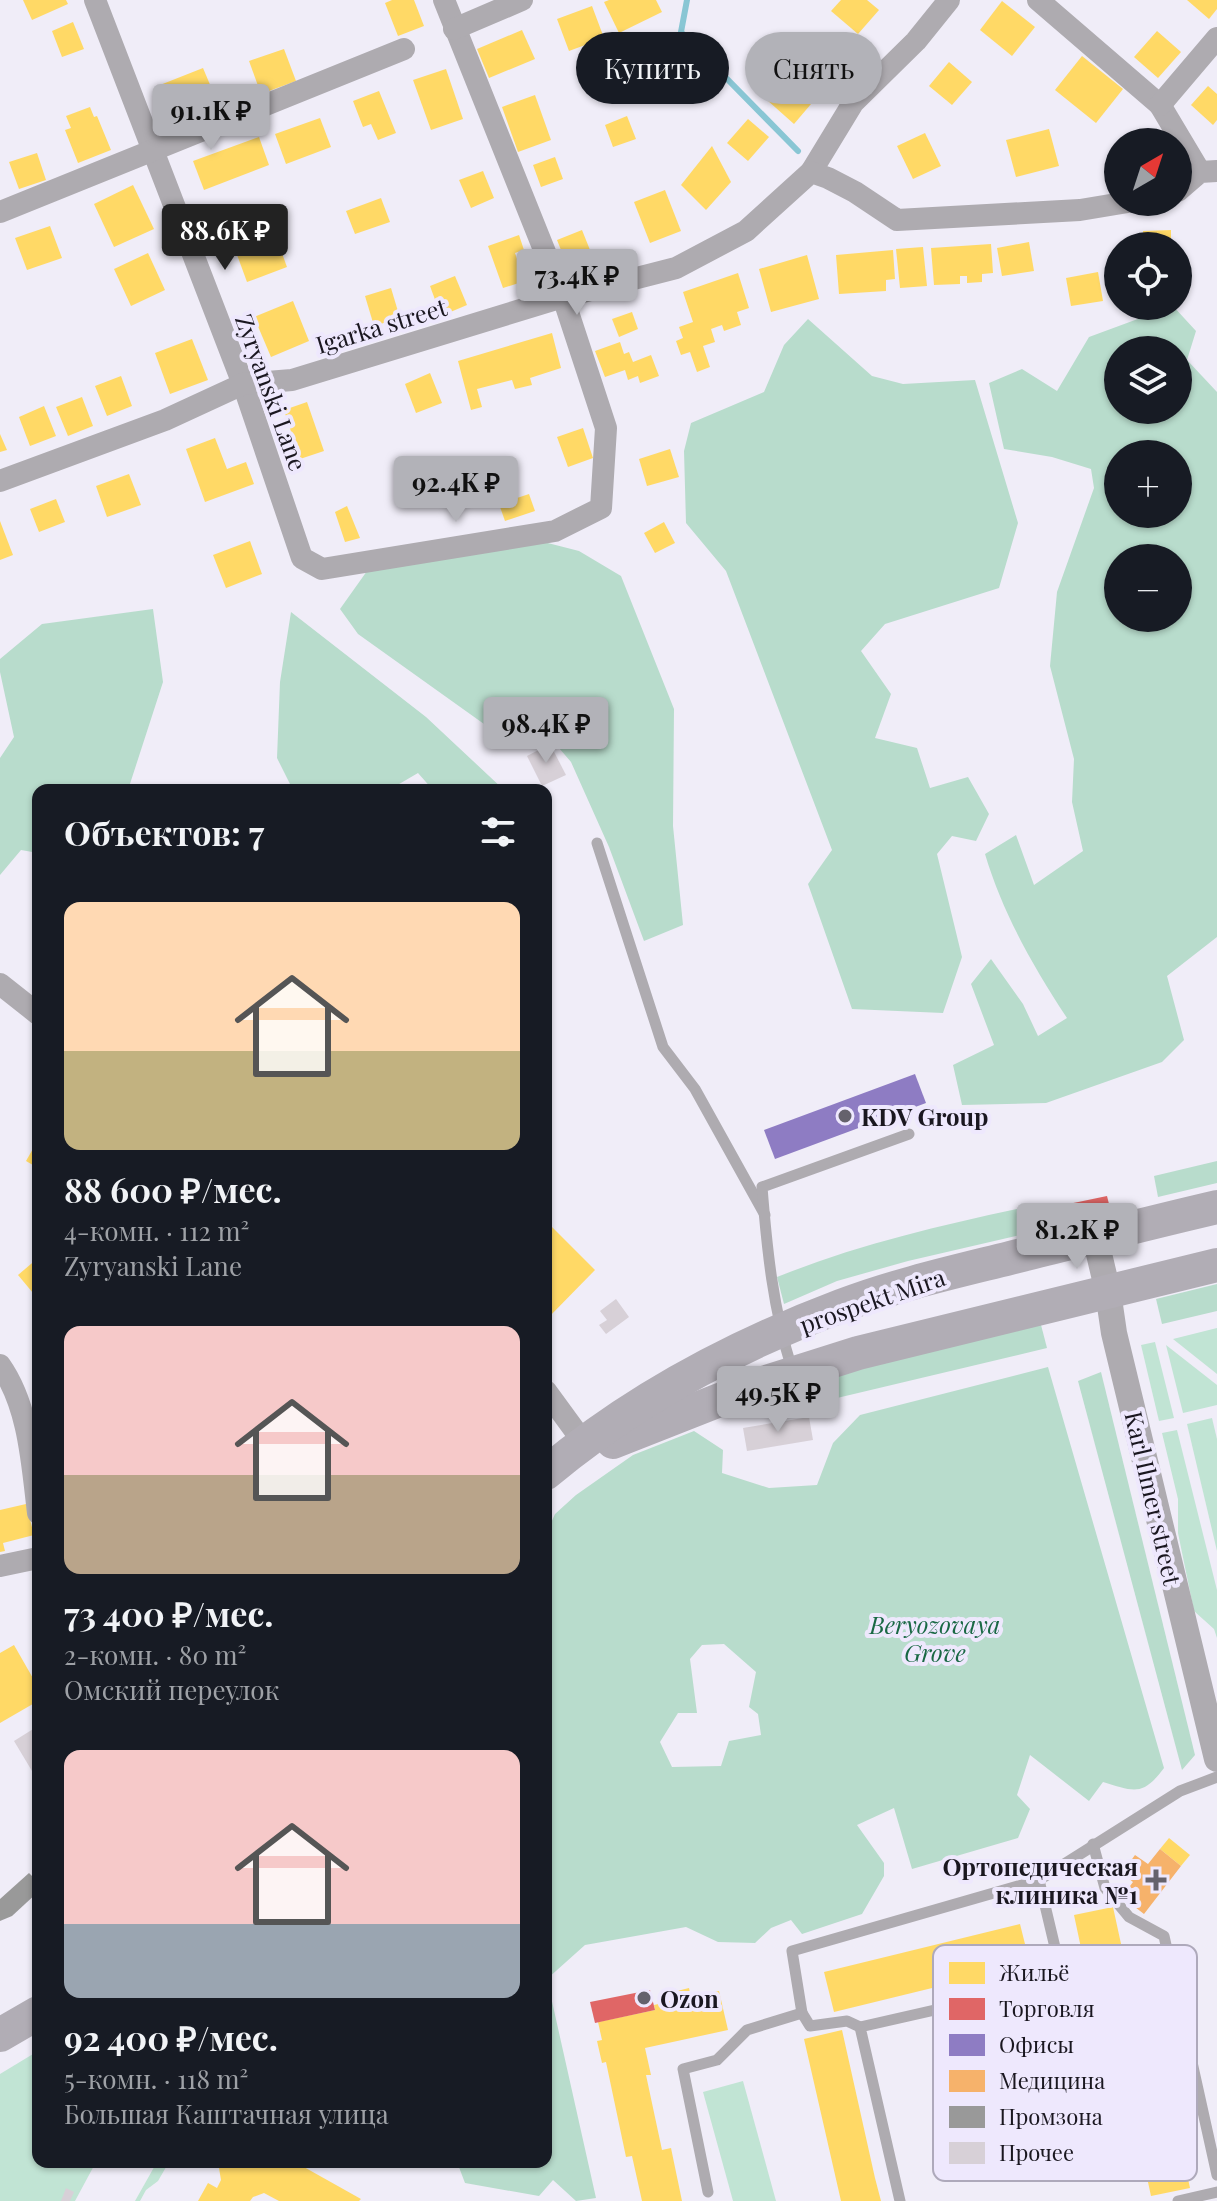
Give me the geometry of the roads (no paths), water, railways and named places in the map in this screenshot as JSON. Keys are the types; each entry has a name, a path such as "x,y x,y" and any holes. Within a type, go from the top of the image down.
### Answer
{"main road":[{"name":"prospekt Mira","path":"552,1468 584,1443 692,1373 842,1305 917,1281 1217,1207"},
{"name":"prospekt Mira","path":"552,1469 707,1404 858,1353 1217,1265"},
{"path":"0,2035 32,2016"}],"street":[{"name":"Zyryanski Lane","path":"95,0 243,384 302,558 322,569 555,531 601,508 606,428 563,297"},
{"path":"444,0 563,297"},
{"path":"454,29 522,0"},
{"name":"Igarka street","path":"0,481 165,420 243,384 292,380 563,297 676,268 746,231 811,172 853,103 916,41 949,0"},
{"path":"1038,0 1160,105 1208,172"},
{"path":"1160,105 1217,38"},
{"path":"0,212 404,49"},
{"path":"811,172 855,192 897,220 1104,206"},
{"path":"0,984 32,1009"},
{"name":"Karl Ilmer street","path":"1095,1237 1114,1333 1217,1759"},
{"path":"0,1365 13,1383 32,1468"},
{"path":"552,1399 584,1443"},
{"path":"0,1566 32,1559"}],"lane":[{"path":"597,843 663,1047 695,1089 765,1215"},
{"path":"793,1374 780,1331 769,1273 762,1187 909,1134"},
{"path":"933,2010 860,2027 847,2021 810,2026 802,2013 792,1951 1039,1880 1180,1791 1217,1777"},
{"path":"1093,1844 1105,1888 1129,1917 1164,1936 1166,1945"},
{"path":"1039,1880 1054,1945"},
{"path":"708,2192 683,2069 717,2060 747,2030 802,2013"},
{"path":"860,2027 900,2201"},
{"path":"1197,2085 1217,2175"},
{"path":"1178,2201 1217,2192"}],"waterway":[{"path":"687,0 681,32 798,151"}],"place":[{"name":"KDV Group","path":"845,1116"},
{"name":"Ортопедическая клиника №1","path":"1156,1880"},
{"name":"Ozon","path":"644,1998"}],"park label":[{"name":"Beryozovaya Grove","path":"935,1638"}]}
